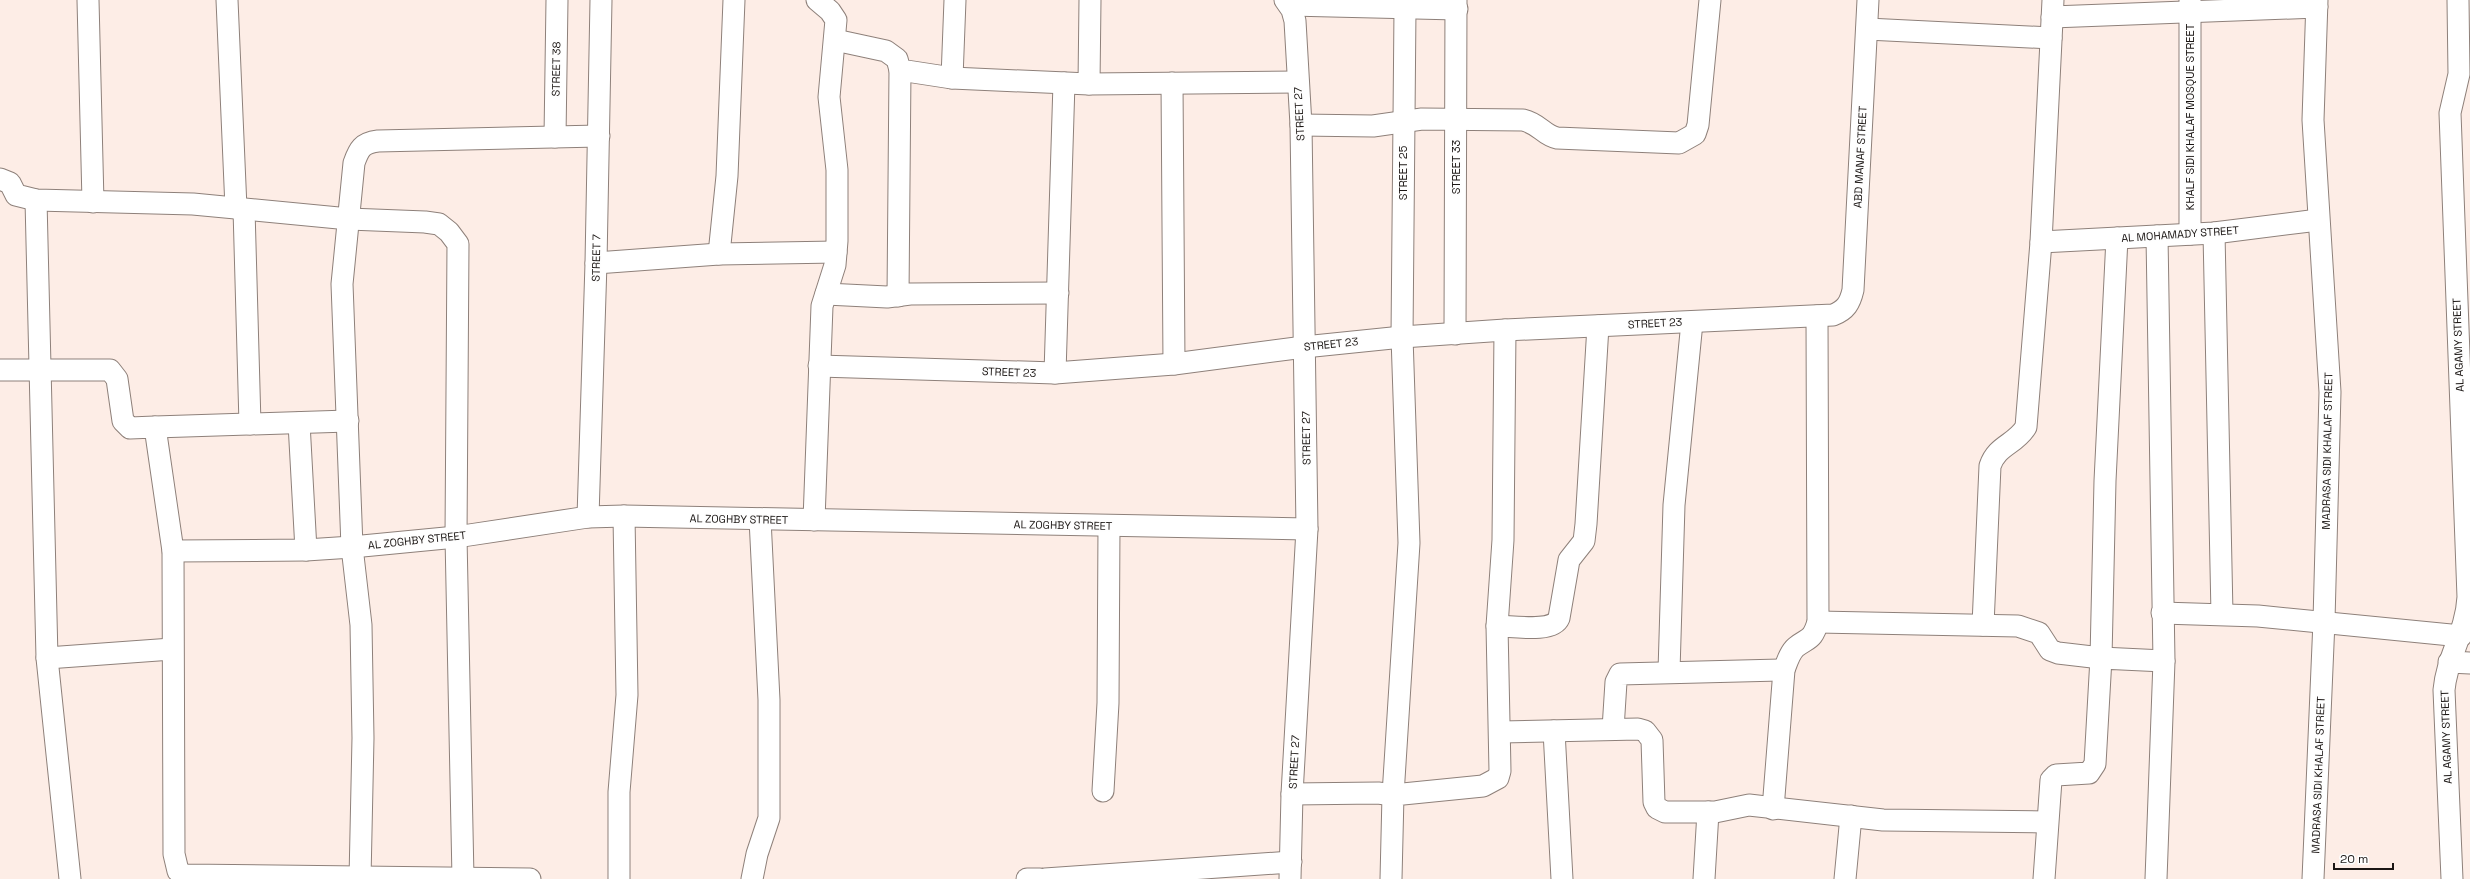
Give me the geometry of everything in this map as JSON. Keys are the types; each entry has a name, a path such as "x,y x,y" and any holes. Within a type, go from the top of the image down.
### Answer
{"street":[{"path":"88,0 93,202"},
{"path":"227,0 240,209 250,424"},
{"name":"STREET 38","path":"555,138 557,0"},
{"name":"STREET 7","path":"588,517 596,263 600,0"},
{"path":"719,254 727,176 734,0"},
{"path":"814,520 822,306 833,273 836,252 837,170 829,97 836,40 836,20 817,0"},
{"path":"952,78 955,0"},
{"path":"1089,84 1090,0"},
{"path":"1301,125 1373,126 1404,123 1422,119 1523,120 1536,124 1546,133 1557,138 1679,143 1687,140 1695,134 1698,125 1710,0"},
{"name":"ABD MANAF STREET","path":"1844,311 1850,301 1853,290 1868,0"},
{"name":"AL AGAMY STREET","path":"2458,0 2459,74 2450,112 2468,597 2465,622 2461,636 2449,662 2444,690 2458,871"},
{"path":"1287,2 1404,9 1456,4"},
{"name":"STREET 27","path":"1287,2 1295,21 1301,125 1307,530 1292,794 1290,870"},
{"path":"1983,625 1989,472 1995,453 2016,440 2026,427 2041,242 2053,8 2317,3"},
{"name":"MADRASA SIDI KHALAF STREET","path":"2314,879 2324,621 2330,392 2318,220 2313,120 2317,3"},
{"name":"STREET 33","path":"1455,334 1456,4"},
{"name":"KHALF SIDI KHALAF MOSQUE STREET","path":"2190,6 2190,234"},
{"name":"STREET 25","path":"1391,879 1393,795 1409,543 1402,337 1404,9"},
{"path":"1866,29 2051,38"},
{"path":"836,40 886,51 897,59 900,70 898,296"},
{"path":"900,70 952,78 1089,84 1298,82"},
{"path":"1055,374 1064,83"},
{"path":"1172,83 1174,364"},
{"path":"360,878 363,738 361,626 352,547 342,284 350,219 354,163 358,152 368,142 598,136"},
{"path":"0,179 10,183 16,195 36,200 192,204 350,219 439,224 449,232 458,244 456,536 463,878"},
{"path":"36,200 47,658 70,879"},
{"name":"AL MOHAMADY STREET","path":"2041,242 2214,233 2318,220"},
{"path":"2214,233 2222,614"},
{"path":"2156,879 2164,661 2162,613 2157,236"},
{"path":"2044,879 2048,790 2052,778 2060,775 2088,774 2095,764 2101,658 2105,481 2117,238"},
{"path":"596,263 719,254 836,252"},
{"path":"826,294 898,296 1058,293"},
{"name":"STREET 23","path":"819,366 1055,374 1174,364 1304,347 1402,337 1505,330 1817,316 1833,315 1844,311"},
{"path":"1773,809 1784,670 1791,653 1796,647 1808,641 1818,622 1817,316"},
{"path":"1669,671 1674,506 1692,322"},
{"path":"1497,626 1544,627 1554,624 1559,618 1568,560 1584,540 1598,326"},
{"path":"1292,794 1372,793 1393,795 1492,783 1498,778 1500,771 1501,732 1497,626 1503,540 1505,330"},
{"path":"0,370 110,370 117,379 123,421 130,428 348,421"},
{"path":"299,423 306,550"},
{"path":"155,427 173,551 172,649 176,868 185,875 530,879"},
{"path":"619,879 619,792 627,695 624,516"},
{"name":"AL ZOGHBY STREET","path":"173,551 306,550 352,547 456,536 588,517 624,516 1307,530"},
{"path":"752,879 757,854 769,818 769,700 760,519"},
{"path":"1103,791 1108,696 1109,526"},
{"path":"2162,613 2222,614 2324,621 2461,636"},
{"path":"1818,622 2026,627 2039,633 2050,650 2058,654 2164,661"},
{"path":"47,658 172,649"},
{"path":"2449,662 2470,663"},
{"path":"1613,729 1618,676 1625,673 1784,670"},
{"path":"1501,732 1638,729 1650,735 1652,746 1654,798 1657,808 1665,812 1708,812 1749,805 1773,809 1883,820 2047,822"},
{"path":"1554,731 1562,879"},
{"path":"1704,879 1708,812"},
{"path":"1845,879 1850,816"},
{"path":"1045,879 1290,870"},
{"path":"1027,879 1040,879"}]}
